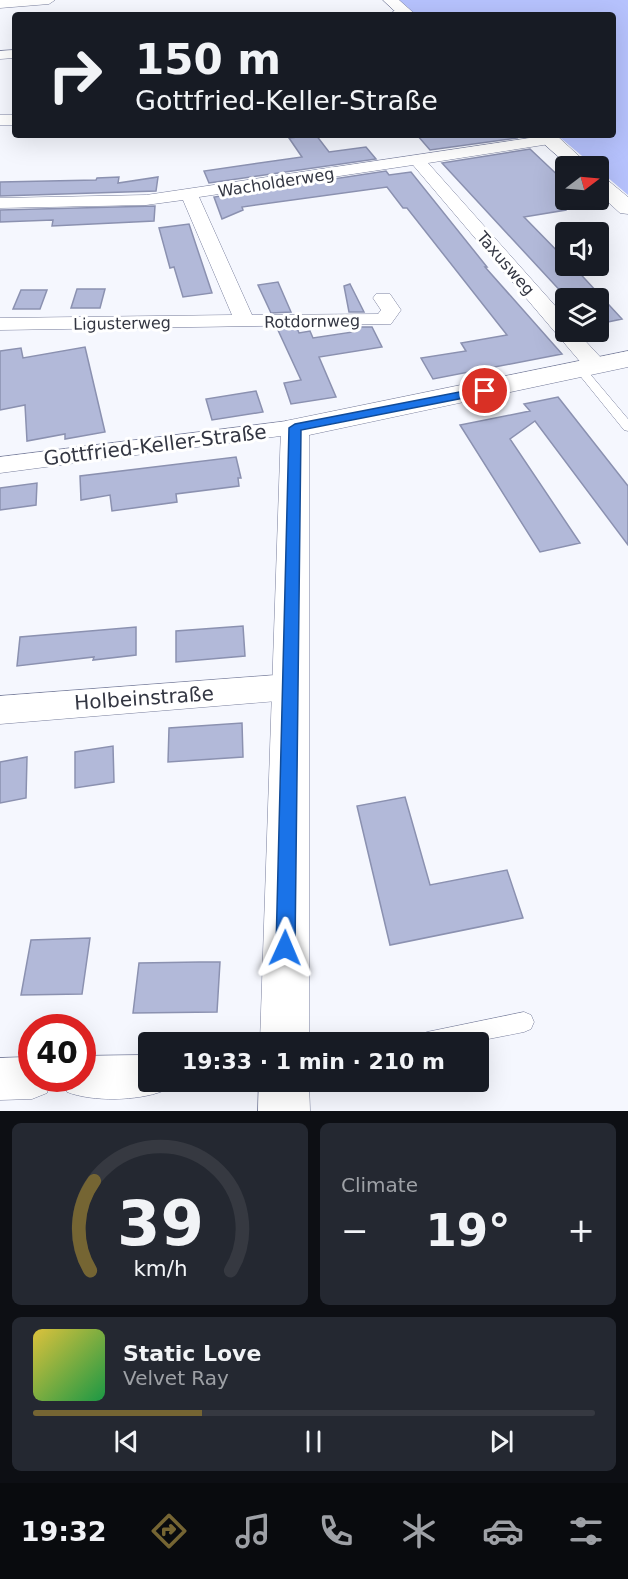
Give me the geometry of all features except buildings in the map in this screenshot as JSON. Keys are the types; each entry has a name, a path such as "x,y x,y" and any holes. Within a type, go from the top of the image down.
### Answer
{"street":[{"path":"0,4 49,0"},
{"path":"390,0 400,12"},
{"path":"547,138 568,156"},
{"name":"Wacholderweg","path":"0,203 146,200 417,160 547,138"},
{"name":"Taxusweg","path":"417,160 588,368"},
{"path":"609,192 628,208"},
{"name":"Rotdornweg","path":"189,194 245,321 384,320 391,310 383,298"},
{"name":"Ligusterweg","path":"0,324 245,321"},
{"name":"Gottfried-Keller-Straße","path":"0,465 295,428 628,359"},
{"path":"284,1032 295,428"},
{"name":"Holbeinstraße","path":"0,710 289,687"},
{"path":"96,1077 138,1076"},
{"path":"0,1079 18,1078"},
{"path":"284,1092 284,1111"}],"lane":[{"path":"588,368 628,427"},
{"path":"476,1032 524,1022"}],"shaded area":[{"path":"398,0 628,0 628,195 609,179 609,156 582,156 561,138 616,138 616,12 412,12"}],"route":[{"path":"285,948 295,428 485,391"}]}
